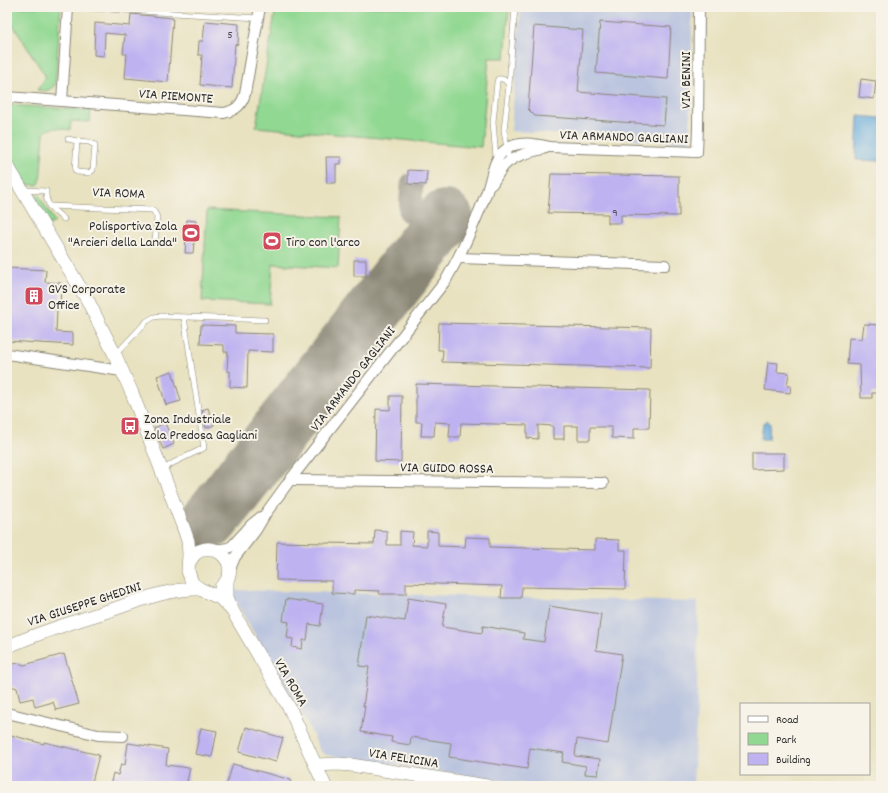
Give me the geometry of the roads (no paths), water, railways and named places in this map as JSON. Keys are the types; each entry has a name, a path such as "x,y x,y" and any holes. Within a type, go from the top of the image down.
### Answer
{"street":[{"path":"62,101 68,7"},
{"name":"VIA PIEMONTE","path":"7,97 224,113 232,111 238,108 245,94 260,7"},
{"name":"VIA BENINI","path":"697,152 699,7"},
{"name":"VIA ARMANDO GAGLIANI","path":"228,575 236,557 290,480 446,280 459,258 487,192 493,168 500,154 507,148 527,144 550,147 697,152"},
{"name":"VIA ARMANDO GAGLIANI","path":"487,192 508,161 526,153 550,147"},
{"name":"VIA ROMA","path":"7,165 88,301 132,393 188,541 189,578 192,583 202,590 220,598 232,610"},
{"path":"459,258 665,265"},
{"path":"7,354 122,371"},
{"name":"VIA GUIDO ROSSA","path":"290,480 603,483"},
{"name":"VIA ARMANDO GAGLIANI","path":"209,549 228,548 232,546 251,525 266,513"},
{"name":"VIA ROMA","path":"184,529 193,543 226,558 228,575 227,597 232,610 290,710 325,786"},
{"path":"172,592 179,585 193,556 209,549"},
{"path":"202,590 212,590 218,588 228,575"},
{"name":"VIA GIUSEPPE GHEDINI","path":"7,647 38,633 172,592 186,589 202,590"},
{"path":"7,713 98,735 123,736"},
{"name":"VIA FELICINA","path":"317,768 338,764 351,765 487,786"}],"lane":[{"path":"73,7 258,18"},
{"path":"508,161 504,130 515,7"},
{"name":"VIA ARMANDO GAGLIANI","path":"496,161 493,122 498,79 502,79 509,85"},
{"path":"68,139 89,142 95,145 94,167 92,172 77,172 75,170 76,141"},
{"path":"22,190 46,191 45,197 49,206 64,219"},
{"name":"VIA ROMA","path":"49,206 153,210 157,217 155,243"},
{"path":"115,355 147,321 154,317 265,320"},
{"path":"161,471 173,463 204,448 184,317"}],"water":[{"path":"858,116 881,118 881,161 856,160"},
{"path":"767,420 770,423 769,439 761,439 763,423"}],"place":[{"name":"Polisportiva Zola \"Arcieri della Landa\"","path":"191,233"},
{"name":"Tiro con l'arco","path":"272,241"},
{"name":"GVS Corporate Office","path":"34,296"},
{"name":"Zona Industriale Zola Predosa Gagliani","path":"130,426"}]}
